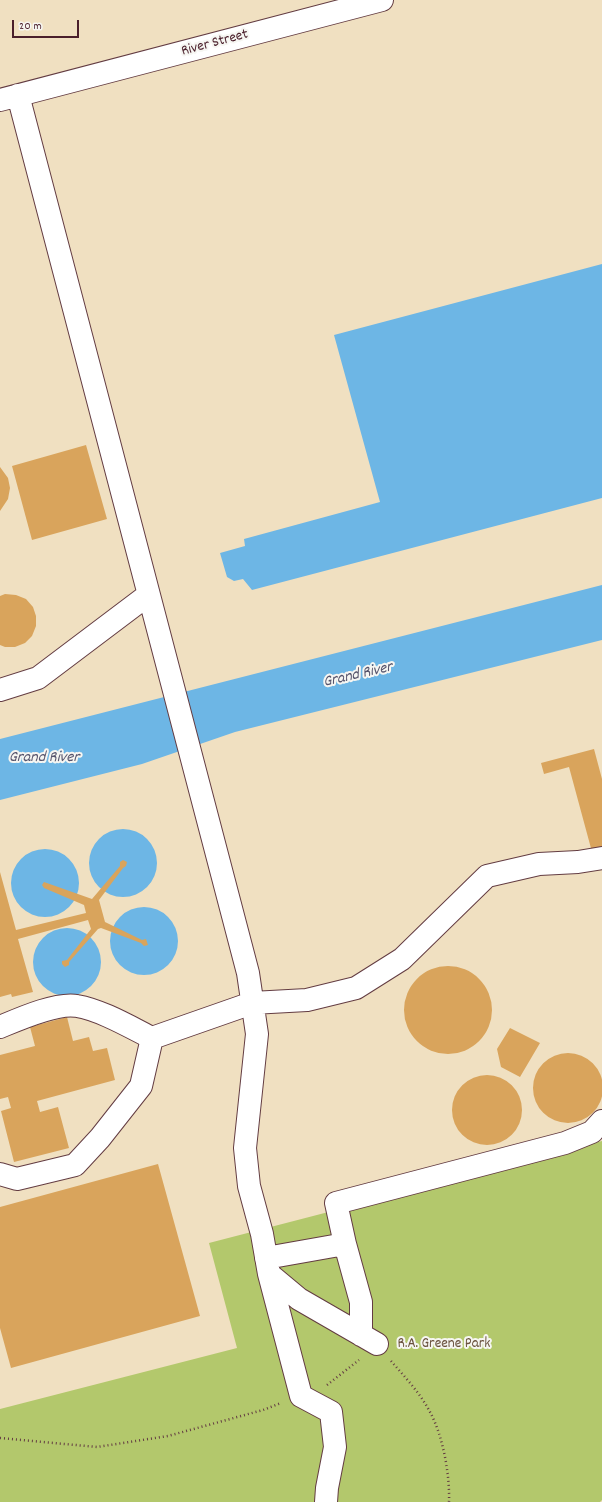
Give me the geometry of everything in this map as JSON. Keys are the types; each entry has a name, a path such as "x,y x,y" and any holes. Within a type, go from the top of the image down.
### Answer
{"street":[{"name":"River Street","path":"9,98 382,0"},
{"path":"9,98 173,686 192,766 248,974 257,1034 245,1148 249,1186 301,1396 331,1412 335,1447 327,1488 326,1502"},
{"path":"0,690 38,678 148,595"},
{"path":"0,1027 43,1010 77,1006 113,1019 152,1038 252,1003 307,1000 356,988 402,959 487,876 539,864 578,862 602,858"},
{"path":"0,1174 17,1179 75,1165 100,1138 141,1086 152,1038"},
{"path":"369,1340 336,1203 564,1143 592,1132 602,1121"},
{"path":"268,1266 345,1244"},
{"path":"268,1266 299,1299 369,1340"}],"path":[{"path":"0,1438 96,1447 168,1436 263,1410 322,1388 369,1340 410,1383 430,1412 444,1452 449,1502"}],"green space":[{"name":"R.A. Greene Park","path":"602,1141 602,1500 600,1502 0,1502 0,1409 237,1348 209,1243"}],"water":[{"path":"602,264 602,498 252,590 243,579 234,581 227,577 220,553 245,546 244,539 380,502 334,335"},
{"name":"Grand River","path":"602,585 602,640 235,732 142,764 0,800 0,739"},
{"path":"123,829 136,832 147,839 154,850 157,863 154,876 147,887 136,894 123,897 110,894 99,887 92,876 89,863 92,850 99,839 110,832"},
{"path":"38,849 52,849 64,854 74,864 79,876 79,890 74,902 64,912 52,917 38,917 26,912 16,902 11,890 11,876 16,864 26,854"},
{"path":"144,907 157,910 168,917 175,928 178,941 175,954 168,965 157,972 144,975 131,972 120,965 113,954 110,941 113,928 120,917 131,910"},
{"path":"67,928 80,931 91,938 98,949 101,962 98,975 91,986 80,993 67,996 54,993 43,986 36,975 33,962 36,949 43,938 54,931"}],"building":[{"path":"86,445 107,519 32,540 12,466"},
{"path":"0,467 8,478 10,488 8,499 0,511"},
{"path":"5,594 16,595 26,599 33,607 36,616 36,626 32,636 25,643 15,647 5,647 0,645 0,596"},
{"path":"594,749 602,779 602,850 592,852 569,767 544,774 541,763"},
{"path":"123,860 127,862 126,866 99,900 105,922 142,940 146,939 148,945 144,946 141,943 101,928 98,929 69,962 69,965 65,967 62,964 62,961 67,960 91,929 88,920 18,939 33,992 12,997 11,994 0,997 0,872 16,930 86,913 84,905 44,888 42,885 44,882 92,899 120,866 120,862"},
{"path":"448,966 465,970 479,979 488,993 492,1010 488,1027 479,1041 465,1050 448,1054 431,1050 417,1041 408,1027 404,1010 408,993 417,979 431,970"},
{"path":"67,1017 73,1041 89,1037 93,1051 107,1048 115,1080 37,1101 40,1112 58,1107 69,1148 14,1162 1,1111 11,1108 8,1097 0,1099 0,1055 35,1046 30,1027"},
{"path":"510,1028 540,1043 520,1077 501,1067 497,1049"},
{"path":"568,1053 581,1056 593,1063 600,1075 603,1088 600,1101 593,1113 581,1120 568,1123 555,1120 543,1113 536,1101 533,1088 536,1075 543,1063 555,1056"},
{"path":"480,1075 494,1075 507,1081 516,1090 522,1103 520,1123 512,1135 494,1145 480,1145 467,1139 458,1130 452,1117 452,1103 458,1090 467,1081"},
{"path":"158,1164 200,1316 11,1368 0,1328 0,1207"}]}
